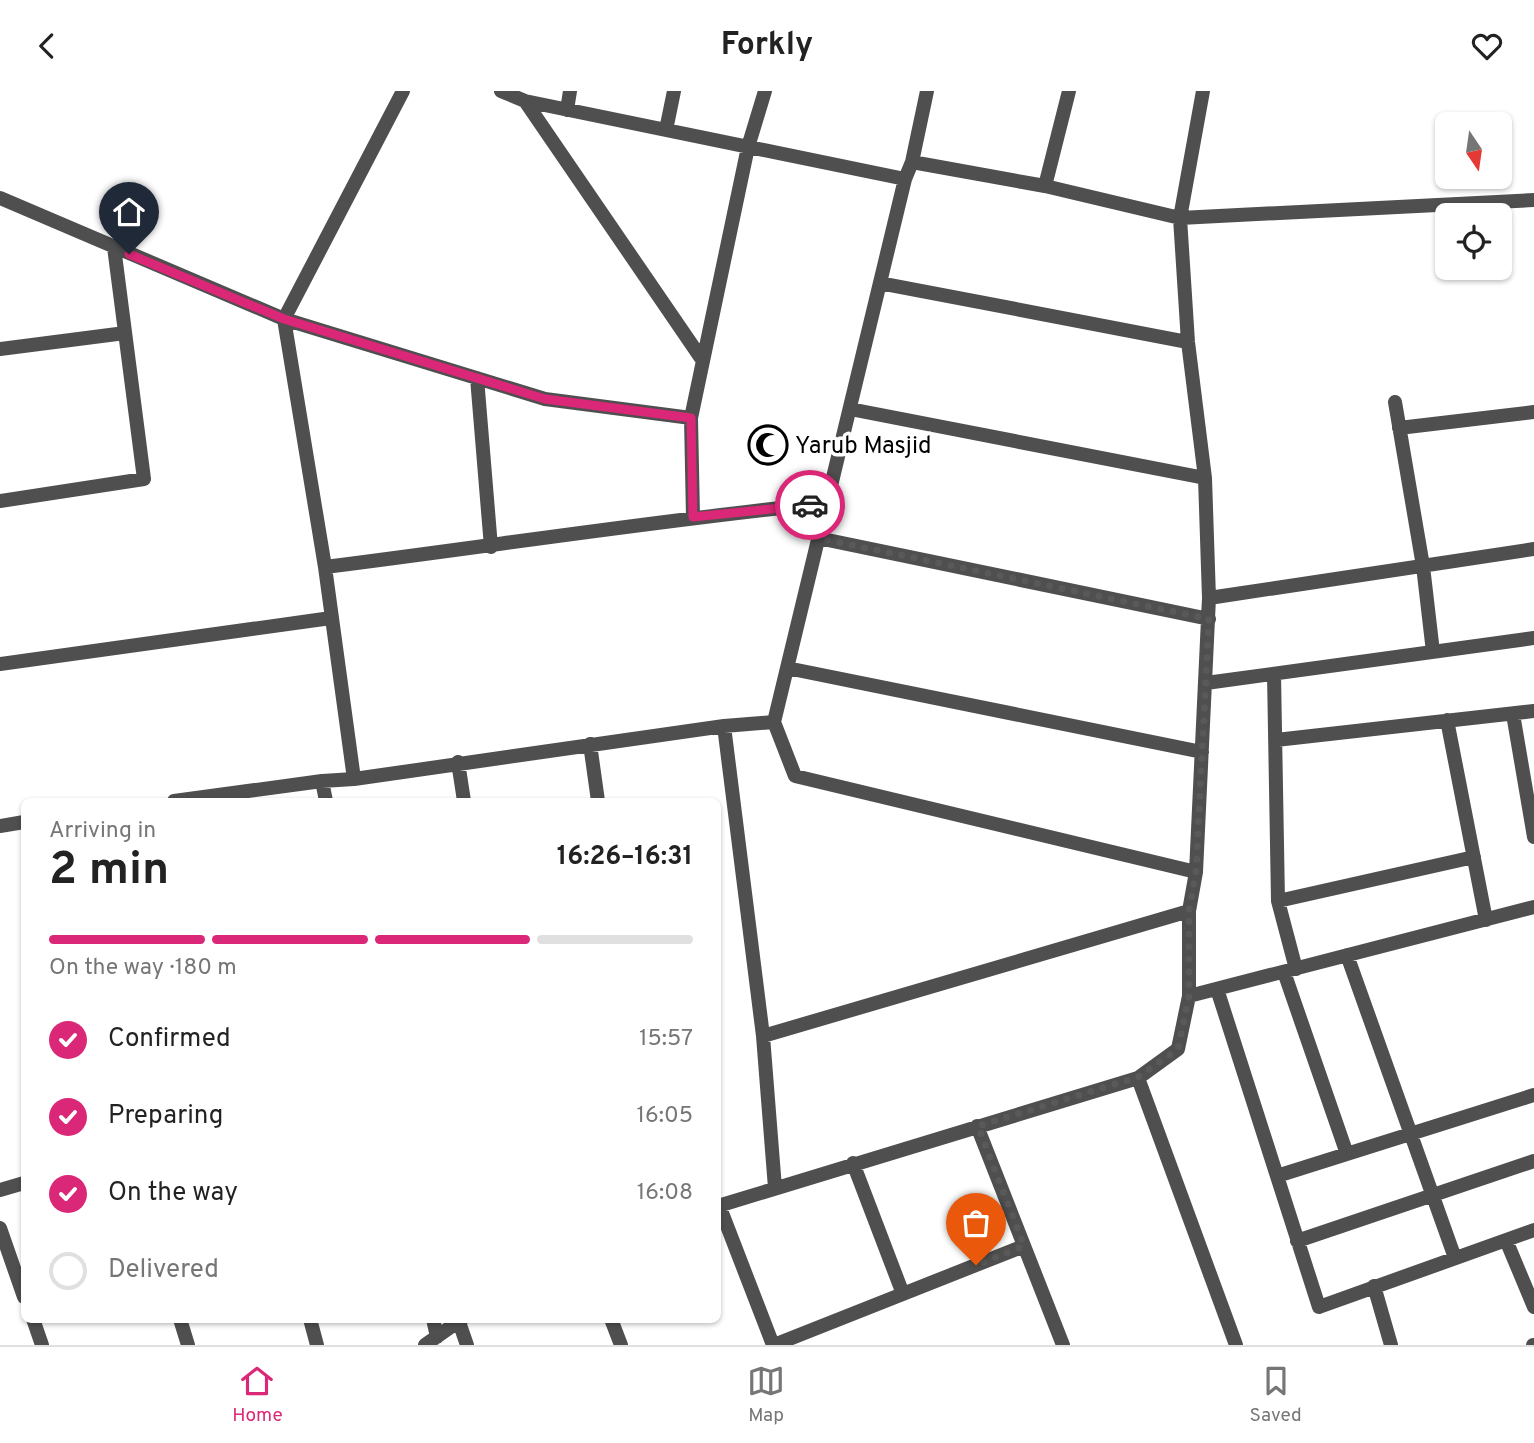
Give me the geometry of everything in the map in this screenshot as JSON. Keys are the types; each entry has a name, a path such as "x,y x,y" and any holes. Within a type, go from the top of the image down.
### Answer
{"street":[{"path":"354,779 325,567 284,319 403,91"},
{"path":"501,91 525,101 905,179"},
{"path":"567,110 570,91"},
{"path":"666,130 674,91"},
{"path":"693,517 691,418 748,147 765,91"},
{"path":"927,91 912,162 905,179 774,722 795,776 1196,872"},
{"path":"1045,186 1069,91"},
{"path":"721,1204 1138,1077 1178,1049 1189,996 1189,911 1196,872 1209,619 1205,478 1188,342 1180,218 1203,91"},
{"path":"525,101 703,361"},
{"path":"912,162 1045,186 1180,218 1534,199"},
{"path":"0,198 284,319 545,399 691,418"},
{"path":"0,501 144,479 114,247"},
{"path":"880,283 1188,342"},
{"path":"0,349 125,333"},
{"path":"477,378 491,547"},
{"path":"1395,402 1423,566 1433,652"},
{"path":"850,409 1205,478"},
{"path":"1399,428 1534,412"},
{"path":"325,567 491,547 693,517 827,503"},
{"path":"818,538 1209,619"},
{"path":"1209,598 1534,549"},
{"path":"0,664 331,618"},
{"path":"1206,683 1534,638"},
{"path":"787,668 1202,752"},
{"path":"1274,674 1278,901 1290,970 1347,1154"},
{"path":"1276,740 1534,711"},
{"path":"1513,714 1534,838"},
{"path":"1447,720 1486,920"},
{"path":"220,798 250,796 322,781 354,779 458,762 724,726 774,722"},
{"path":"724,726 763,1036 775,1188"},
{"path":"590,744 598,798"},
{"path":"458,762 464,798"},
{"path":"322,781 325,798"},
{"path":"0,825 21,822"},
{"path":"1278,901 1474,857"},
{"path":"1189,996 1534,907"},
{"path":"763,1036 1189,911"},
{"path":"1347,955 1455,1258"},
{"path":"1217,989 1319,1307 1534,1230"},
{"path":"1138,1077 1236,1345"},
{"path":"1277,1176 1534,1095"},
{"path":"978,1126 1063,1345"},
{"path":"1297,1241 1534,1161"},
{"path":"853,1163 903,1294"},
{"path":"0,1189 21,1184"},
{"path":"721,1213 773,1345 1024,1246"},
{"path":"0,1228 21,1288"},
{"path":"1506,1240 1534,1307"},
{"path":"1374,1286 1391,1345"},
{"path":"34,1323 42,1345"},
{"path":"181,1323 188,1345"},
{"path":"311,1323 317,1345"},
{"path":"431,1341 433,1323"},
{"path":"431,1341 458,1323"},
{"path":"462,1323 467,1345"},
{"path":"613,1323 621,1345"}],"way so far":[{"path":"810,505 827,503 818,538 1209,619 1196,872 1189,911 1189,996 1178,1049 1138,1077 978,1126 1024,1246 976,1265"}],"place":[{"name":"Yarub Masjid","path":"768,445"}],"route":[{"path":"129,254 284,319 545,399 691,418 693,517 810,505"}]}
